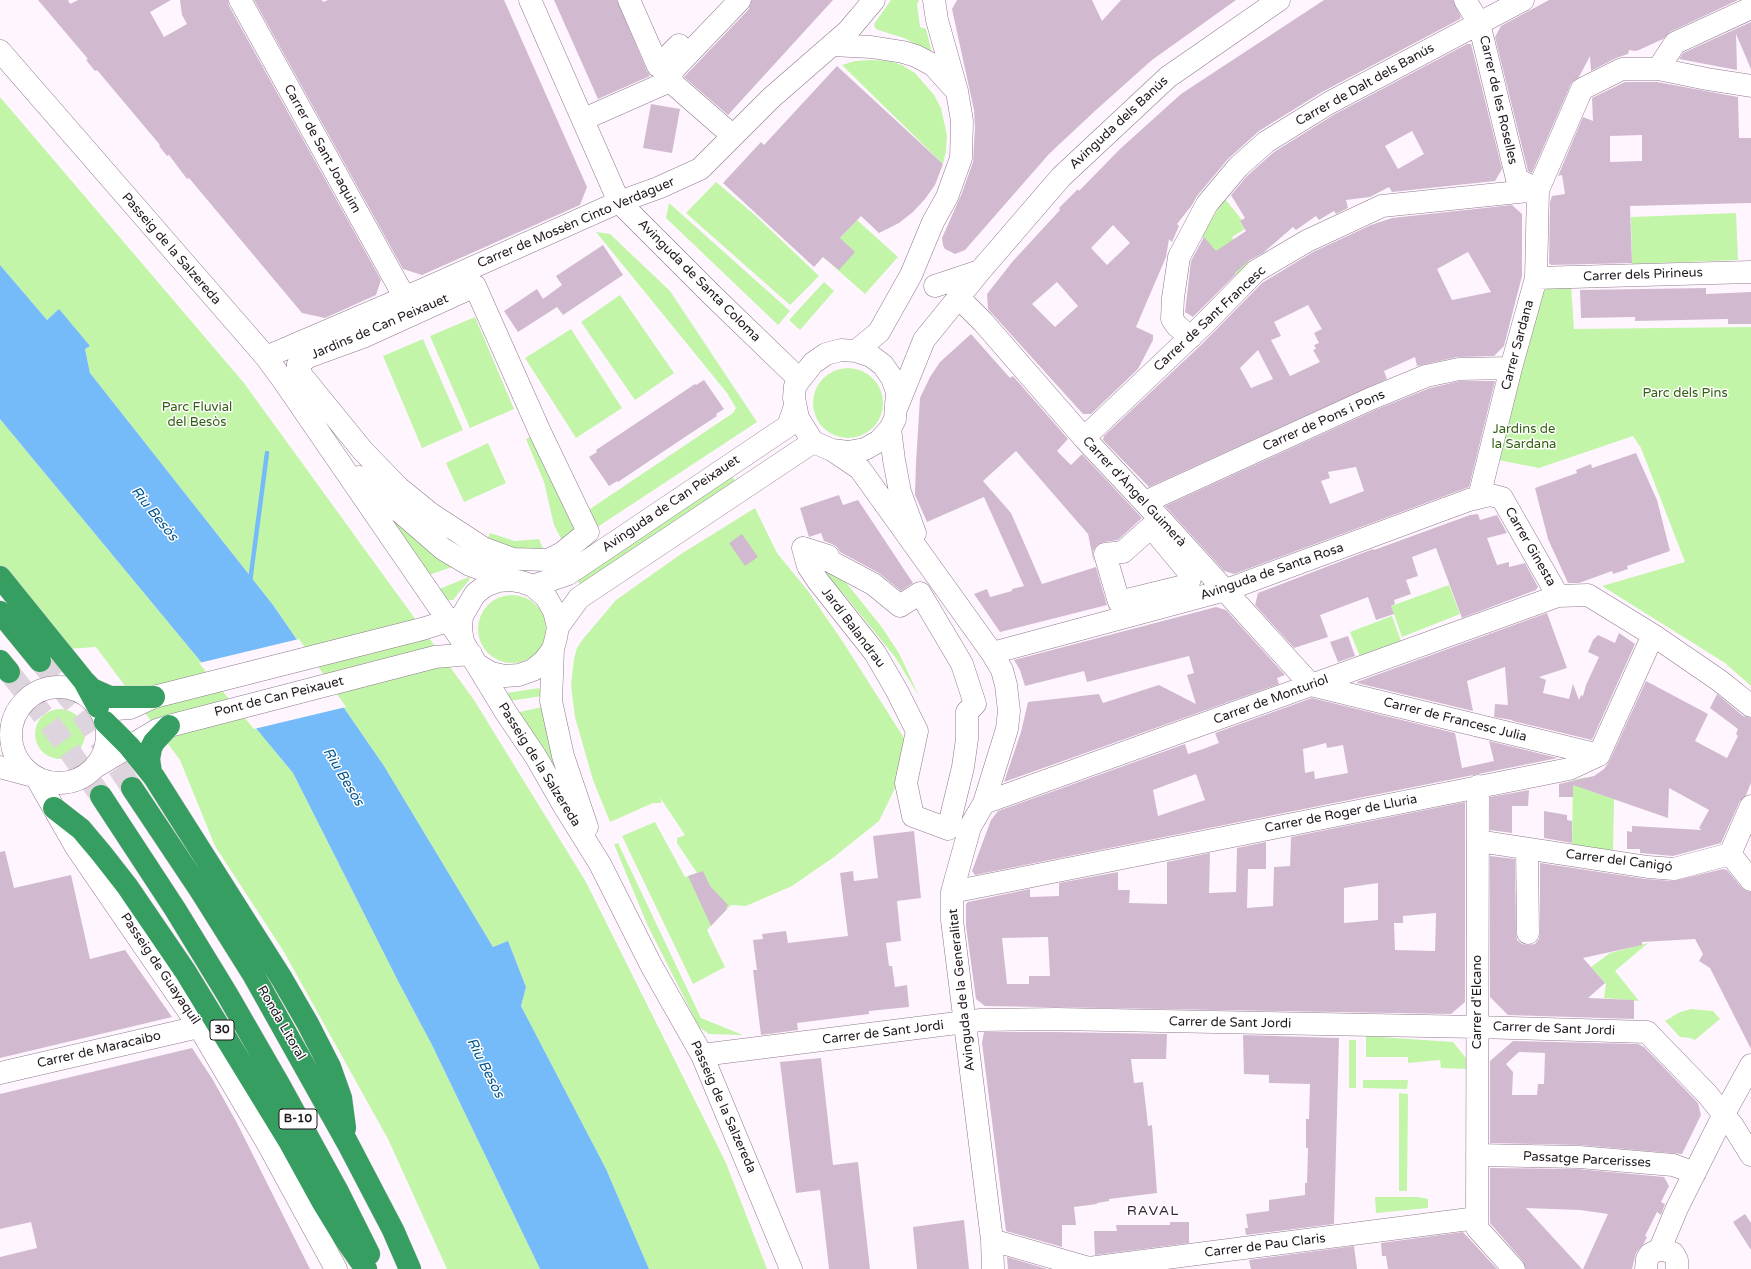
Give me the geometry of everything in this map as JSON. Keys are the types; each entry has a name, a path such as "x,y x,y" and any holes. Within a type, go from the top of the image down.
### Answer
{"highway":[{"path":"0,577 92,689 142,753 282,979 308,1024 330,1067 341,1098 347,1142"},
{"path":"0,612 40,661"},
{"path":"107,709 154,697"},
{"path":"142,753 169,726"},
{"name":"Ronda Litoral","path":"132,788 200,890 254,976 347,1142 393,1230 410,1269"},
{"name":"B-10","path":"101,796 175,909 238,1013 337,1190 377,1269"},
{"name":"30","path":"54,808 81,829 102,854 127,886 185,971 290,1141 339,1229 366,1269"}],"street":[{"name":"Carrer de Sant Joaquim","path":"240,0 405,298"},
{"name":"Avinguda de Santa Coloma","path":"530,0 584,119 619,202 799,379"},
{"path":"629,0 658,66 721,0"},
{"path":"670,81 673,70 740,0"},
{"path":"848,31 853,0"},
{"name":"Carrer de Mossèn Cinto Verdaguer","path":"266,357 405,298 619,202 658,188 700,169 772,98 848,31 874,0"},
{"path":"856,351 878,332 912,275 933,222 947,198 961,158 962,122 957,91 937,20 934,0"},
{"name":"Avinguda dels Banús","path":"897,407 924,340 980,271 1061,177 1168,77 1279,0"},
{"name":"Carrer de les Roselles","path":"1465,0 1479,23 1516,179 1538,190"},
{"name":"Carrer de Dalt dels Banús","path":"1191,337 1177,326 1172,319 1173,298 1179,257 1207,204 1238,167 1266,142 1329,103 1523,0"},
{"path":"1658,69 1675,43 1751,8"},
{"path":"832,45 877,48 903,52 916,56 933,65 957,91"},
{"name":"Passeig de la Salzereda","path":"0,51 266,357 455,619"},
{"path":"1538,190 1582,89 1622,69 1658,69 1751,86"},
{"path":"584,119 670,81"},
{"path":"670,81 733,136"},
{"name":"Carrer Sardana","path":"1479,497 1511,368 1536,278 1538,190"},
{"name":"Carrer de Sant Francesc","path":"1084,438 1191,337 1256,271 1307,241 1382,206 1538,190"},
{"path":"912,275 935,286 980,271"},
{"name":"Carrer dels Pirineus","path":"1536,278 1751,272"},
{"name":"Jardins de Can Peixauet","path":"475,286 540,432 588,532 562,553 548,560 513,558 483,548 430,514 399,488 363,451 302,376 298,365 308,357 363,336 475,286"},
{"path":"935,286 941,320"},
{"name":"Carrer d'Àngel Guimerà","path":"959,298 983,322 1084,438 1226,590 1311,686"},
{"path":"841,350 856,351 871,356 883,365 892,378 897,392 895,419 890,429 879,441 865,449 848,452 832,450 813,442 798,418 794,398 795,386 813,363 826,354 841,350"},
{"name":"Carrer de Pons i Pons","path":"1145,502 1370,399 1426,376 1459,369 1511,368"},
{"name":"Avinguda de Can Peixauet","path":"534,586 568,574 788,426 795,406"},
{"name":"Avinguda de la Generalitat","path":"890,429 900,492 922,553"},
{"name":"Avinguda de Can Peixauet","path":"558,627 579,598 813,442"},
{"name":"Avinguda de la Generalitat","path":"832,450 860,469 922,553 992,653 1002,670 1006,685 1009,711 1007,729 984,803 970,827 952,892 952,920 992,1240 993,1269"},
{"name":"Passeig de la Salzereda","path":"334,453 444,549 470,565 510,580"},
{"name":"Carrer Ginesta","path":"1479,497 1490,496 1502,498 1558,596"},
{"name":"Avinguda de Santa Rosa","path":"992,653 1226,590 1479,497"},
{"name":"Jardí Balandrau","path":"803,548 828,556 826,559 873,584 900,606 920,593 962,664 975,704 967,712 967,739 963,767 948,829 913,816 906,783 917,731 897,691 874,653 808,566 803,548"},
{"path":"154,697 422,629 455,619 475,594 485,586 498,581 510,580 534,586 546,597 554,611 558,627 553,649 539,666 519,675 505,676 491,673 471,654 461,629 455,619"},
{"name":"Carrer de Monturiol","path":"984,803 1558,596 1588,595 1653,635 1720,681 1751,706"},
{"path":"1599,755 1653,635"},
{"name":"Passeig de la Salzereda","path":"553,649 551,701 557,729 563,756 600,864"},
{"name":"Passeig de la Salzereda","path":"471,654 505,711 536,757 600,864 651,965 702,1055 791,1269"},
{"name":"Pont de Can Peixauet","path":"169,726 439,656 471,654"},
{"name":"Carrer de Francesc Julia","path":"1311,686 1599,755"},
{"path":"0,719 39,692 55,688 71,689 107,709 108,738 104,753 95,767 83,777 68,783 53,783 36,777 8,762 0,738"},
{"path":"8,762 12,742 12,727 17,712 26,700"},
{"path":"95,767 142,753"},
{"name":"Carrer de Roger de Lluria","path":"952,892 1478,786 1565,770 1599,755"},
{"name":"Passeig de Guayaquil","path":"36,777 76,847 198,1025 269,1146 336,1269"},
{"name":"Carrer d'Elcano","path":"1477,1218 1478,786"},
{"path":"1751,806 1730,854 1751,880"},
{"name":"Carrer del Canigó","path":"1478,841 1648,867 1674,869 1730,854"},
{"path":"1527,849 1528,933"},
{"name":"Carrer de Sant Jordi","path":"702,1055 981,1020 1056,1019 1478,1027 1647,1032 1707,1094 1724,1114 1751,1155"},
{"name":"Carrer de Maracaibo","path":"0,1073 190,1029 198,1025"},
{"path":"1646,1269 1647,1259 1650,1254 1660,1249 1677,1208 1724,1114 1751,1065"},
{"name":"Passatge Parcerisses","path":"1477,1155 1579,1157 1673,1165 1695,1173"},
{"path":"1477,1218 1477,1228 1514,1269"},
{"name":"Carrer de Pau Claris","path":"992,1240 1089,1269 1477,1218"},
{"path":"1660,1249 1672,1253 1677,1260 1677,1269"}],"green space":[{"path":"891,0 919,0 917,4 920,27 926,29 932,53 904,38 875,28 874,24"},
{"path":"855,61 889,61 902,65 915,73 934,95 941,108 947,135 943,164 842,65"},
{"name":"Parc Fluvial del Besòs","path":"0,97 244,383 474,700 586,882 726,1163 767,1269 649,1269 606,1169 521,1006 526,987 508,941 493,947 384,766 273,605 90,373 85,349 90,346 59,310 47,320 0,265"},
{"path":"716,182 756,216 819,276 790,305 686,213"},
{"path":"1225,199 1242,220 1240,222 1245,229 1232,237 1249,263 1237,275 1201,235"},
{"path":"669,203 790,311 778,325 666,218"},
{"path":"1736,213 1738,260 1632,264 1631,217"},
{"path":"857,220 898,257 865,294 823,257"},
{"path":"596,232 610,234 670,291 757,422 596,528 587,511 733,413 736,408 727,393"},
{"path":"824,282 834,291 800,330 789,320"},
{"name":"Parc dels Pins","path":"1554,284 1571,284 1574,329 1751,327 1751,686 1725,663 1602,586 1685,562 1641,448 1633,436 1539,468 1498,460 1537,296"},
{"path":"620,295 674,373 635,400 581,322"},
{"path":"475,317 514,409 470,428 430,336"},
{"path":"571,329 622,408 576,438 525,358"},
{"path":"423,339 463,430 422,448 383,356"},
{"path":"848,368 867,374 877,384 883,403 877,422 867,432 848,438 829,432 819,422 813,403 819,384 829,374"},
{"path":"0,419 293,773 432,1045 540,1269 447,1269 388,1139 284,952 215,846 180,760 96,647 67,649 0,569"},
{"path":"540,432 588,532 566,548 554,525 544,482 526,439"},
{"path":"488,443 506,483 464,502 446,463"},
{"path":"730,473 736,482 582,587 575,577"},
{"path":"361,483 455,566 429,575"},
{"path":"755,508 777,553 808,591 843,642 904,738 904,752 900,778 879,821 834,857 792,886 746,906 731,905 707,930 725,967 693,984 622,836 655,822 685,877 697,873 677,843 677,838 685,835 659,796 662,803 653,803 610,822 593,780 575,717 571,685 574,659 577,648 583,639 616,600 681,554"},
{"path":"490,533 515,541 539,539 548,560 483,548"},
{"path":"828,565 848,585 881,626 899,653 919,696 895,657 842,592 808,566"},
{"path":"469,577 470,579 453,600 448,600 439,589"},
{"path":"1449,585 1460,614 1402,637 1391,606"},
{"path":"505,595 519,595 531,600 541,610 546,622 546,636 541,648 531,658 519,663 505,663 493,658 483,648 478,636 478,622 483,610 493,600"},
{"path":"1392,616 1402,644 1361,659 1350,632"},
{"path":"539,688 542,696 509,701 506,695 507,693"},
{"path":"542,707 564,786 515,713"},
{"path":"55,709 65,709 78,716 85,729 85,739 78,752 65,759 55,759 46,755 39,748 35,739 35,729 39,720 46,713"},
{"path":"1587,777 1587,790 1614,799 1613,853 1572,846 1573,780"},
{"path":"618,843 701,1018 743,1035 709,1034 699,1027 647,924 614,844"},
{"path":"1648,943 1615,971 1639,1001 1604,998 1606,984 1591,967 1610,953"},
{"path":"1691,1009 1713,1011 1720,1019 1695,1040 1680,1037 1665,1021 1680,1012"},
{"path":"1366,1036 1453,1042 1470,1063 1470,1069 1441,1068 1440,1060 1408,1063 1408,1057 1366,1057"},
{"path":"1349,1040 1356,1040 1356,1088 1349,1088"},
{"path":"1363,1080 1408,1080 1407,1089 1363,1088"},
{"path":"1399,1093 1408,1094 1407,1191 1399,1191"},
{"path":"1375,1197 1418,1197 1428,1199 1428,1208 1376,1213"}],"water":[{"name":"Riu Besòs","path":"0,265 47,320 59,309 90,346 85,349 90,373 273,605 384,766 493,947 508,941 526,987 521,1006 606,1169 649,1269 540,1269 432,1045 293,773 0,419"}],"pier":[{"path":"299,639 346,707 254,729 199,663"}],"building":[{"path":"38,0 68,0 70,4 78,0 171,0 150,12 164,37 187,24 182,15 180,0 228,0 229,6 381,280 376,295 325,318 302,313 189,178 187,179 169,155 167,156 159,146 160,145 97,70 95,71 86,60 88,59"},
{"path":"254,0 322,0 323,2 328,0 504,0 587,187 580,205 422,275 403,269"},
{"path":"554,0 617,0 650,76 598,99"},
{"path":"752,0 833,0 728,115 684,77 749,9"},
{"path":"957,0 1092,0 1102,21 1121,0 1236,0 1152,60 1096,110 1049,154 965,250 955,254 945,249 942,238 962,193 973,162 975,127 974,110 952,9"},
{"path":"1324,0 1453,0 1461,17 1460,19 1322,92 1259,131 1228,159 1197,196 1177,224 1179,226 1172,242 1169,239 1166,257 1136,327 1153,335 1153,340 1138,369 1091,414 1083,414 988,309 987,294 1013,261 1060,210 1059,208 1078,189 1079,191 1120,149 1181,94","holes":["1113,225 1130,243 1107,265 1091,248","1057,282 1078,306 1055,327 1032,304"]},
{"path":"1549,0 1738,0 1670,32 1663,39 1639,50 1629,50 1628,54 1616,58 1591,71 1590,56 1579,77 1571,84 1532,173 1528,171 1495,37 1501,26"},
{"path":"1751,22 1751,69 1736,34 1737,70 1679,59 1683,53"},
{"path":"1467,44 1471,44 1502,169 1495,181 1392,192 1389,187 1370,197 1346,200 1348,208 1336,214 1334,211 1319,220 1316,216 1296,230 1293,227 1263,253 1250,260 1235,273 1236,274 1193,317 1185,312 1191,261 1204,237 1216,251 1246,231 1240,221 1245,218 1231,195 1247,176 1274,152 1335,114","holes":["1412,131 1424,154 1398,169 1385,146"]},
{"path":"837,66 943,164 935,185 925,199 913,212 899,223 879,233 861,216 840,238 855,252 839,270 823,257 814,267 723,183 761,142 764,145"},
{"path":"1625,82 1657,82 1738,97 1739,138 1751,138 1751,203 1630,206 1632,263 1551,265 1549,263 1550,202 1552,196 1565,194 1562,175 1558,176 1583,117 1593,121 1592,98","holes":["1642,135 1642,161 1610,162 1610,136"]},
{"path":"651,104 680,109 672,153 643,148"},
{"path":"1512,205 1522,214 1522,276 1504,346 1494,356 1457,357 1417,366 1415,357 1384,371 1387,379 1149,487 1103,440 1104,436 1201,345 1262,283 1313,252 1371,225 1392,218","holes":["1468,252 1491,292 1452,300 1437,269","1308,305 1322,329 1314,333 1319,343 1314,345 1316,349 1313,350 1320,362 1290,376 1271,340 1281,336 1274,322","1258,350 1273,379 1251,388 1240,368"]},
{"path":"603,245 623,275 563,315 557,307 518,332 504,311 537,289 543,299 562,285 556,276"},
{"path":"1706,288 1706,294 1751,292 1751,324 1728,324 1728,319 1635,321 1635,317 1581,318 1580,290"},
{"path":"971,334 1010,378 1013,376 1068,439 1057,451 1071,465 1082,454 1142,518 1118,540 1104,542 1097,545 1093,551 1094,563 1088,534 1016,451 983,481 1011,513 1042,584 1096,567 1107,605 1000,632 974,594 987,589 990,597 1024,586 984,497 927,522 915,495 920,398 930,377 940,362"},
{"path":"704,380 724,409 716,414 717,416 618,482 617,481 609,486 589,457 597,452 596,450 695,384 696,385"},
{"path":"1460,381 1495,381 1469,487 1234,574 1224,571 1165,506 1375,410 1430,388","holes":["1356,467 1364,491 1330,504 1321,481 1330,478 1328,472"]},
{"path":"1636,453 1657,500 1670,551 1627,566 1628,569 1613,574 1612,571 1579,583 1568,583 1548,539 1535,488 1577,473 1576,470 1591,464 1592,468"},
{"path":"839,495 843,505 858,500 913,583 901,591 879,573 840,552 837,547 824,541 821,533 809,537 800,508"},
{"path":"1478,514 1480,520 1497,515 1507,533 1487,538 1497,565 1509,562 1509,567 1525,563 1538,587 1536,590 1462,618 1436,548 1412,557 1418,576 1406,580 1411,594 1394,600 1395,604 1391,606 1394,614 1376,620 1368,597 1320,615 1328,637 1294,648 1255,605 1258,593 1373,549 1374,550 1470,515"},
{"path":"742,534 758,557 745,566 729,543"},
{"path":"1216,607 1226,610 1285,675 1277,678 1279,684 1004,782 1021,732 1028,702 1099,694 1103,703 1159,685 1196,704 1187,675 1194,673 1189,656 1087,682 1084,671 1025,686 1020,670 1014,660"},
{"path":"1547,613 1567,668 1539,677 1546,680 1543,693 1569,699 1573,684 1579,700 1581,695 1583,696 1586,685 1599,657 1588,652 1593,640 1598,635 1615,643 1619,633 1635,644 1592,740 1494,717 1495,704 1508,705 1505,667 1467,681 1473,711 1357,683 1357,682"},
{"path":"1348,636 1355,656 1338,662 1330,642"},
{"path":"1646,681 1708,714 1695,741 1727,758 1738,736 1736,734 1738,729 1710,708 1717,694 1743,716 1751,718 1751,783 1746,795 1740,801 1721,843 1673,856 1640,853 1640,849 1627,849 1627,831 1632,832 1632,826 1702,830 1699,828 1709,810 1669,788 1668,818 1573,785 1573,797 1559,797 1559,784 1594,776 1604,769 1610,760"},
{"path":"1312,698 1455,733 1462,768 1494,761 1489,741 1558,758 975,875 972,871 991,820 998,811 1185,744 1188,754 1203,749 1219,743 1215,733","holes":["1326,743 1327,748 1343,745 1348,773 1315,779 1314,771 1305,773 1303,749","1196,774 1205,800 1158,816 1153,790"]},
{"path":"1529,790 1528,806 1512,806 1512,833 1490,830 1490,797"},
{"path":"1465,802 1465,1002 1451,1014 985,1006 976,999 966,926 966,904 968,902 1030,889 1030,897 1059,896 1059,883 1118,872 1118,890 1130,890 1129,903 1167,904 1167,862 1210,853 1209,893 1236,892 1237,848 1266,842 1266,869 1248,869 1247,908 1273,906 1274,867 1290,866 1291,837","holes":["1378,883 1378,920 1344,923 1344,888","1436,913 1435,951 1395,950 1394,923 1403,923 1403,916","1048,937 1050,976 1029,976 1029,984 1007,984 1002,938"]},
{"path":"1544,811 1567,815 1567,820 1572,821 1572,843 1544,838"},
{"path":"914,831 921,898 897,901 901,941 886,943 889,966 892,966 895,987 907,985 909,1007 869,1011 869,1014 797,1023 798,1030 761,1035 753,970 757,970 753,940 763,939 762,934 786,931 788,943 848,936 840,873 853,871 854,881 878,878 873,836"},
{"path":"5,851 14,888 71,875 90,959 125,950 172,1017 0,1058 0,852"},
{"path":"1490,856 1515,859 1517,940 1522,944 1528,945 1535,944 1539,939 1540,933 1540,863 1646,879 1673,881 1723,869 1727,870 1742,888 1751,892 1751,1049 1710,968 1699,961 1703,954 1695,939 1642,942 1642,945 1583,958 1605,983 1588,998 1634,1000 1634,1019 1508,1015 1490,997"},
{"path":"703,871 710,886 728,905 726,908 727,909 711,926 688,876"},
{"path":"984,1032 1167,1034 1166,1059 1131,1059 1134,1083 1143,1082 1148,1126 1152,1125 1157,1193 1109,1199 1109,1201 1097,1204 1074,1207 1076,1225 1062,1225 1062,1247 1006,1231 982,1043"},
{"path":"1243,1035 1339,1038 1334,1224 1246,1235 1245,1228 1248,1228 1246,1214 1269,1211 1269,1200 1305,1195 1305,1183 1307,1183 1308,1148 1306,1148 1306,1119 1309,1119 1310,1084 1269,1083 1269,1075 1244,1074"},
{"path":"1513,1041 1638,1044 1644,1047 1698,1103 1701,1115 1682,1154 1580,1145 1490,1143 1490,1061","holes":["1519,1052 1545,1053 1544,1084 1538,1084 1537,1095 1512,1095 1513,1072 1506,1064"]},
{"path":"192,1048 213,1080 237,1123 310,1269 0,1269 0,1257 37,1248 31,1222 0,1229 0,1094"},
{"path":"821,1058 833,1165 858,1162 870,1269 829,1269 820,1190 796,1193 780,1062"},
{"path":"1490,1168 1578,1169 1664,1177 1669,1186 1661,1202 1665,1204 1661,1215 1657,1212 1645,1236 1647,1237 1644,1243 1636,1253 1632,1269 1583,1269 1608,1214 1580,1210 1526,1208 1582,1269 1526,1269 1523,1261 1490,1223"},
{"path":"1745,1214 1751,1223 1751,1250 1733,1222"},
{"path":"964,1220 969,1269 917,1269 913,1227"},
{"path":"1170,1222 1189,1222 1189,1243 1095,1255 1094,1231 1117,1231 1116,1225 1170,1225"},
{"path":"1463,1232 1497,1269 1388,1269 1386,1256 1382,1256 1381,1243"},
{"path":"1354,1246 1357,1269 1251,1269 1249,1260"},
{"path":"1007,1257 1047,1269 1008,1269"}],"waterway":[{"path":"250,582 267,453"}],"tunnel":[{"path":"40,661 85,718 132,788"},
{"path":"9,672 54,729 101,796"}],"district":[{"name":"RAVAL","path":"1153,1211"}],"park label":[{"name":"Jardins de la Sardana","path":"1524,438"}]}
